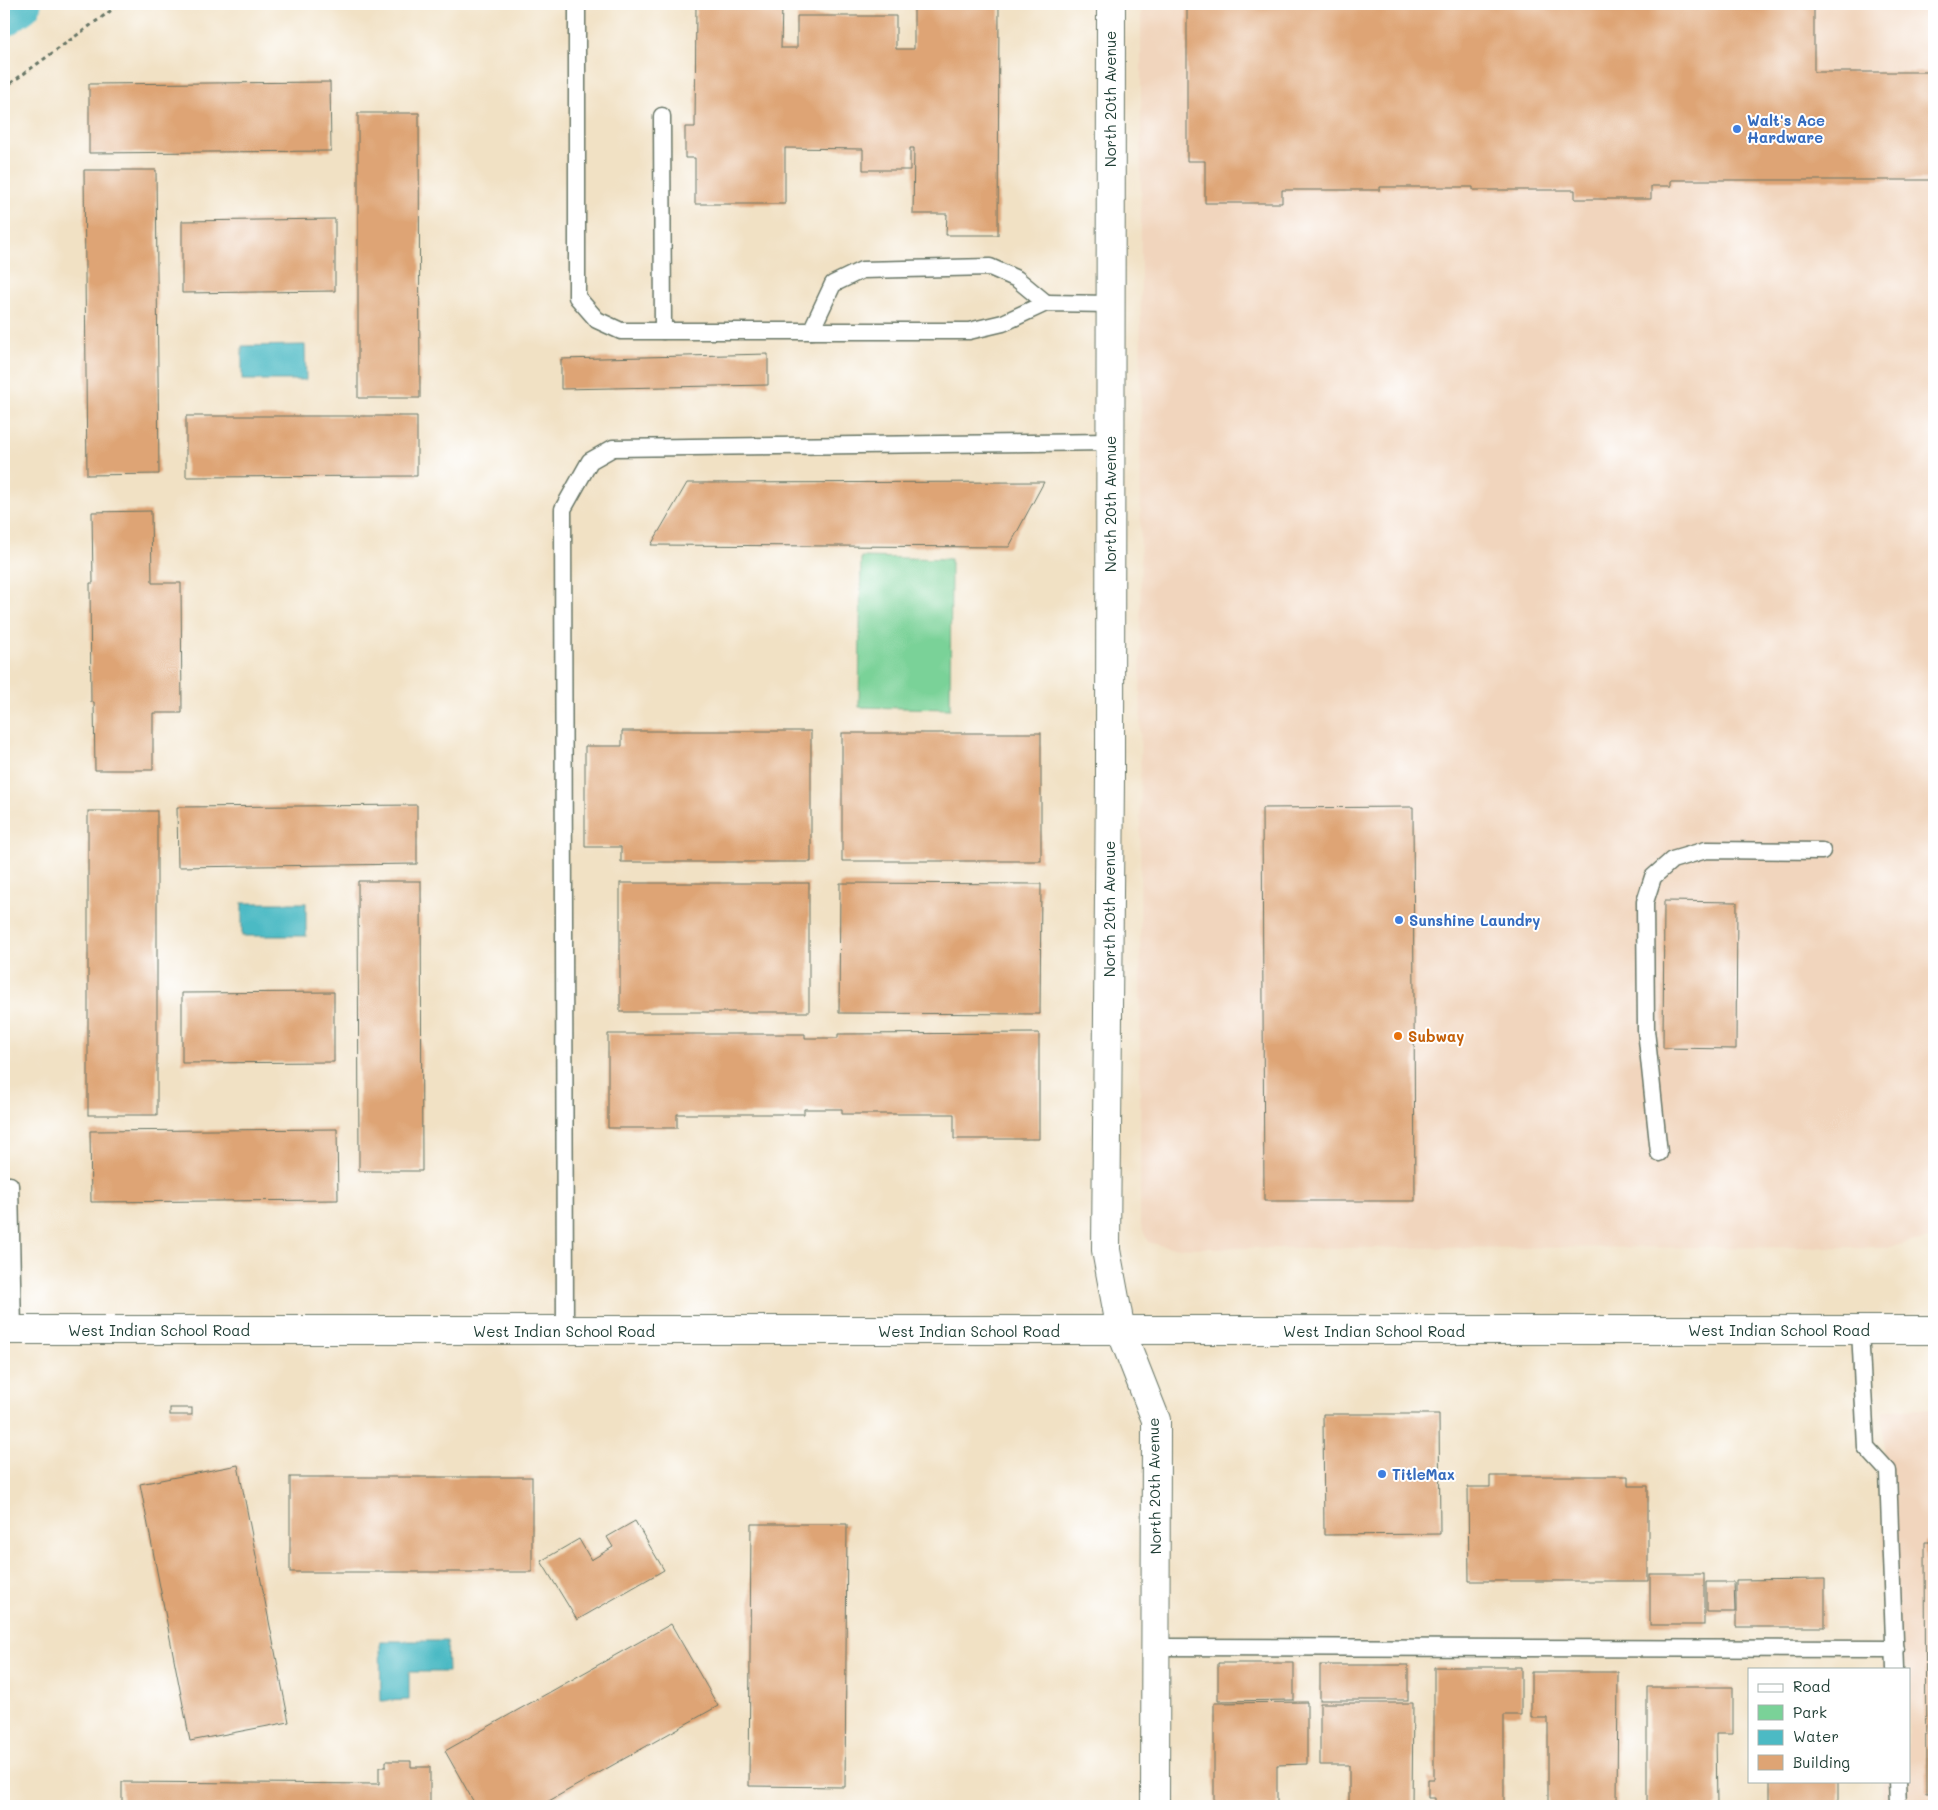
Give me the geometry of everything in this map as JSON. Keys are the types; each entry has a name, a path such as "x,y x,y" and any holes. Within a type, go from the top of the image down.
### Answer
{"main road":[{"name":"North 20th Avenue","path":"1110,4 1110,775 1106,1250 1122,1331 1156,1420 1155,1806"},
{"name":"West Indian School Road","path":"9,1330 1934,1330"}],"lane":[{"path":"577,4 577,297 597,320 620,330 969,330 1003,323 1046,303 1110,304"},
{"path":"662,116 663,330"},
{"path":"811,331 833,284 862,270 990,267 1018,279 1046,303"},
{"path":"565,1331 563,509 590,461 613,448 1110,442"},
{"path":"1659,1153 1646,1030 1645,902 1653,877 1672,860 1706,850 1822,852"},
{"path":"4,1185 10,1185 9,1330"},
{"path":"1860,1330 1866,1447 1888,1471 1895,1668"},
{"path":"1156,1646 1895,1649"},
{"path":"1897,1782 1898,1806"}],"path":[{"path":"4,88 120,4"}],"shaded area":[{"path":"1141,4 1934,4 1934,1237 1890,1247 1197,1248 1167,1247 1148,1242 1140,1223"},
{"path":"1934,1409 1934,1806 1883,1806 1883,1782 1910,1782 1910,1668 1883,1668 1883,1410"}],"green space":[{"path":"861,557 951,559 950,709 859,707"}],"water":[{"path":"305,345 306,380 242,380 242,346"},
{"path":"242,903 306,903 306,936 242,936"},
{"path":"380,1641 447,1641 448,1672 409,1672 409,1700 381,1701"}],"building":[{"path":"696,4 782,4 781,48 797,48 797,16 896,16 896,49 914,49 914,4 999,4 998,235 946,235 947,214 913,214 914,148 910,148 910,170 863,170 863,149 785,148 785,204 695,204 695,158 685,158 685,127 695,127"},
{"path":"1187,4 1814,4 1814,72 1934,72 1934,180 1671,180 1671,186 1651,186 1651,199 1575,199 1575,190 1473,190 1473,187 1380,187 1380,190 1282,190 1282,203 1205,203 1205,161 1187,161"},
{"path":"330,82 331,151 89,153 89,84"},
{"path":"358,113 419,113 420,398 358,398"},
{"path":"84,170 156,170 159,474 87,475"},
{"path":"335,219 335,291 182,293 182,221"},
{"path":"768,354 768,385 561,389 561,359"},
{"path":"186,416 417,416 417,476 186,477"},
{"path":"1044,482 1009,547 651,545 687,483"},
{"path":"151,511 152,583 181,583 182,713 153,713 153,770 95,770 94,702 91,702 90,583 93,583 92,512"},
{"path":"622,731 811,731 811,862 621,862 621,847 585,847 585,746 622,746"},
{"path":"842,733 1041,733 1041,861 842,861"},
{"path":"417,805 417,864 178,867 177,807"},
{"path":"1413,807 1415,1201 1264,1201 1262,808"},
{"path":"88,811 157,811 157,1115 88,1115"},
{"path":"358,881 421,881 422,1171 359,1171"},
{"path":"620,883 809,883 809,1012 620,1012"},
{"path":"840,883 1041,884 1040,1014 839,1013"},
{"path":"1664,901 1737,902 1736,1049 1663,1048"},
{"path":"334,992 334,1062 182,1063 182,993"},
{"path":"1039,1033 1039,1139 954,1139 954,1114 842,1114 842,1109 804,1109 804,1114 677,1114 677,1128 608,1128 608,1034 805,1034 805,1038 838,1038 838,1034"},
{"path":"337,1129 338,1200 91,1202 90,1131"},
{"path":"170,1408 192,1408 192,1415 170,1415"},
{"name":"TitleMax","path":"1323,1414 1439,1414 1440,1534 1324,1535"},
{"path":"238,1465 289,1722 190,1741 140,1484"},
{"path":"1490,1476 1628,1476 1628,1486 1648,1486 1648,1581 1469,1581 1468,1487 1490,1487"},
{"path":"290,1477 532,1477 532,1572 290,1572"},
{"path":"635,1521 664,1570 577,1620 541,1561 579,1539 591,1560 613,1547 607,1537"},
{"path":"751,1524 847,1524 845,1787 749,1786"},
{"path":"1925,1542 1934,1542 1934,1792 1926,1792"},
{"path":"1650,1574 1704,1574 1704,1625 1650,1625"},
{"path":"1825,1579 1825,1627 1736,1627 1736,1580"},
{"path":"1706,1582 1734,1582 1735,1612 1706,1612"},
{"path":"671,1624 718,1706 540,1806 476,1806 445,1751"},
{"path":"1218,1663 1294,1663 1294,1700 1218,1701"},
{"path":"1320,1665 1408,1665 1408,1700 1320,1700"},
{"path":"1434,1667 1521,1667 1521,1715 1504,1715 1504,1806 1435,1806 1435,1798 1428,1798 1428,1779 1434,1779"},
{"path":"1531,1672 1618,1672 1617,1806 1548,1806 1548,1718 1531,1718"},
{"path":"1647,1687 1733,1687 1733,1734 1716,1734 1717,1806 1647,1806"},
{"path":"1307,1702 1307,1764 1277,1765 1277,1806 1214,1806 1214,1703"},
{"path":"1320,1703 1413,1703 1412,1806 1349,1806 1349,1765 1320,1765"},
{"path":"386,1761 411,1761 411,1767 430,1767 430,1806 122,1806 122,1782 379,1784 379,1767 386,1767"},
{"path":"1770,1782 1838,1782 1838,1806 1770,1806"}],"waterway":[{"path":"4,16 21,4"}],"place":[{"name":"Walt's Ace Hardware","path":"1737,129"},
{"name":"Sunshine Laundry","path":"1399,920"},
{"name":"Subway","path":"1398,1036"},
{"name":"TitleMax","path":"1382,1474"}]}
